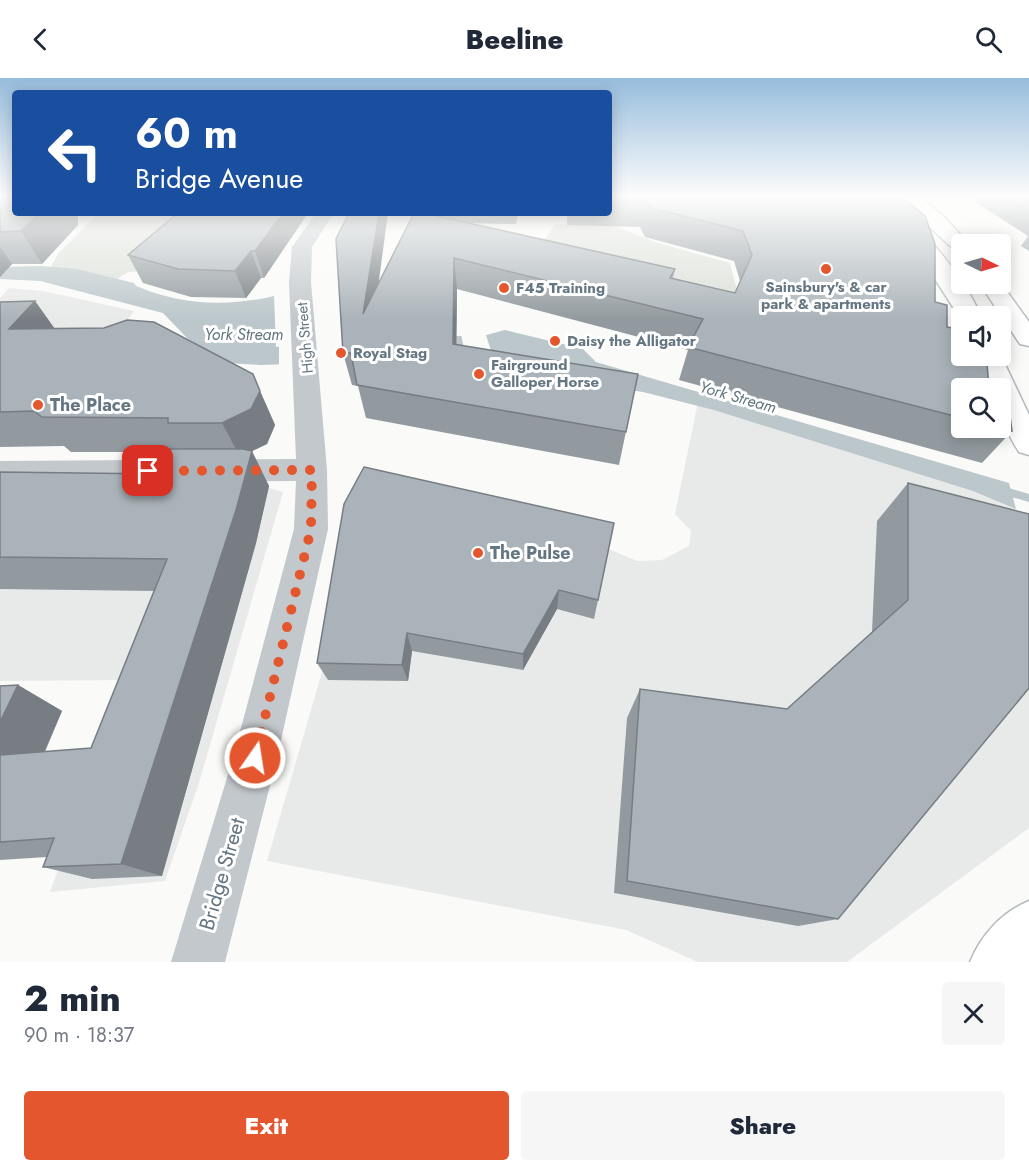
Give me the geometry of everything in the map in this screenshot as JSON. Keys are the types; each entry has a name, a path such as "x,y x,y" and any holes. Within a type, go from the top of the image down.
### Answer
{"main road":[{"path":"918,237 964,306"},
{"path":"998,294 1029,339"},
{"path":"993,366 1029,445"},
{"path":"997,962 1029,927"}],"street":[{"name":"High Street","path":"309,237 302,247 300,282 312,470"},
{"path":"0,472 312,470"},
{"name":"Bridge Street","path":"198,962 255,758 311,529 312,470"}],"shaded area":[{"path":"74,237 173,237 143,271 128,272 117,279 51,267 58,254"},
{"path":"546,237 643,237 730,263 737,290 729,303 530,262"},
{"path":"9,288 43,291 134,311 45,443 0,442 0,298"},
{"path":"698,402 1013,501 1029,565 1029,828 847,962 698,962 626,930 267,861 352,569 583,538 637,561 662,560 689,546 691,531 675,514"},
{"path":"0,485 265,487 283,492 199,783 165,881 50,892 128,680 0,681"}],"water":[{"name":"York Stream","path":"41,266 77,269 134,283 136,286 153,292 187,300 222,303 274,296 276,347 384,336 483,336 505,330 583,349 596,362 1009,483 1016,509 973,491 714,410 643,392 404,355 354,362 260,365 230,363 188,339 163,313 40,281 0,279 0,267"}],"pier":[{"path":"485,332 498,372 467,367 461,333"},
{"path":"348,339 352,363 279,366 279,345"}],"building":[{"path":"149,237 265,237 235,271 178,269 128,255"},
{"path":"375,237 363,314 402,237 532,237 675,269 670,278 735,293 752,255 745,237 933,237 935,244 935,302 947,305 947,327 951,328 951,366 987,366 988,378 951,378 951,415 688,347 703,319 454,258 453,344 638,374 626,432 357,385 351,353 343,353 336,239"},
{"path":"35,301 9,329 104,328 127,320 154,322 253,374 260,391 251,409 222,423 168,423 168,418 42,417 34,411 0,412 0,302"},
{"path":"163,449 252,451 236,510 121,864 43,867 54,838 0,842 0,755 91,748 167,559 0,557 0,472 160,474"},
{"path":"364,467 614,523 598,600 559,590 523,654 407,633 402,665 317,663 344,504"},
{"path":"908,483 1029,514 1029,688 838,919 627,881 640,689 787,709 908,600"},
{"path":"18,685 0,722 0,686"}],"waterway":[{"name":"York Stream","path":"1001,490 1029,498"}],"place":[{"name":"Sainsbury's & car park & apartments","path":"826,269"},
{"name":"F45 Training","path":"504,288"},
{"name":"Daisy the Alligator","path":"555,341"},
{"name":"Royal Stag","path":"341,353"},
{"name":"Fairground Galloper Horse","path":"479,374"},
{"name":"The Place","path":"38,405"},
{"name":"The Pulse","path":"478,553"}],"route":[{"path":"148,471 312,470 311,529 255,758"}]}
